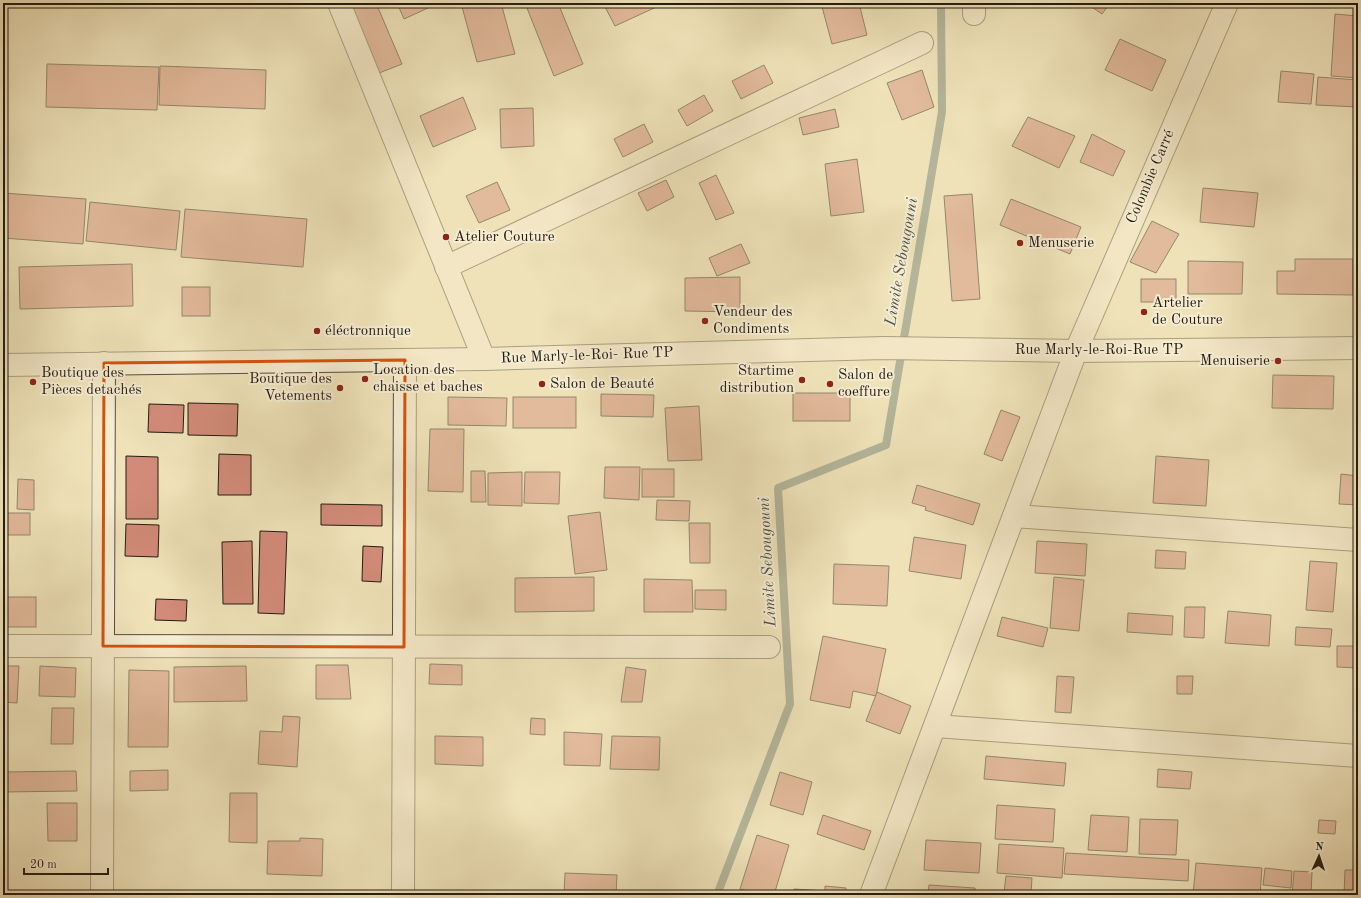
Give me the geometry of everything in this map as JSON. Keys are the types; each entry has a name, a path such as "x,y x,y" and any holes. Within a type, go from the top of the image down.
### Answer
{"street":[{"path":"339,3 484,359"},
{"name":"Colombie Carré","path":"871,895 1076,352 1227,3"},
{"path":"446,267 922,43"},
{"name":"Rue Marly-le-Roi-Rue TP","path":"884,348 1076,352 1358,348"},
{"name":"Rue Marly-le-Roi- Rue TP","path":"3,365 484,359 884,348"},
{"path":"403,895 405,360"},
{"path":"102,895 104,363"},
{"path":"1014,516 1358,540"},
{"path":"3,646 769,647"},
{"path":"935,726 1358,756"}],"highlighted area":[{"path":"405,360 404,647 103,646 104,363"}],"building":[{"path":"357,3 376,3 402,64 374,75 345,8"},
{"path":"397,3 439,3 404,19"},
{"path":"461,3 501,3 515,54 477,62"},
{"path":"525,3 558,3 583,64 554,76"},
{"path":"603,3 665,3 615,26"},
{"path":"821,3 859,3 867,35 832,44"},
{"path":"1086,3 1110,3 1102,14"},
{"path":"1335,14 1358,16 1358,78 1331,76"},
{"path":"1120,39 1166,60 1152,91 1105,70"},
{"path":"47,64 159,67 157,110 46,107"},
{"path":"764,65 773,83 741,99 732,81"},
{"path":"160,66 266,70 265,109 159,105"},
{"path":"922,70 934,107 902,120 887,83"},
{"path":"1281,71 1314,74 1311,104 1278,102"},
{"path":"1318,77 1358,80 1358,107 1316,105"},
{"path":"704,95 713,111 687,126 678,110"},
{"path":"463,97 476,129 433,147 420,116"},
{"path":"533,108 534,146 501,148 500,109"},
{"path":"835,109 839,127 803,135 799,118"},
{"path":"1028,117 1075,136 1059,168 1012,146"},
{"path":"644,124 653,142 623,157 614,139"},
{"path":"1092,134 1125,151 1113,176 1080,162"},
{"path":"857,159 864,212 831,216 825,164"},
{"path":"716,175 734,213 716,220 699,183"},
{"path":"666,180 674,197 647,211 638,193"},
{"path":"497,182 510,210 479,223 466,196"},
{"path":"1203,188 1258,193 1254,227 1200,222"},
{"path":"3,193 86,199 83,244 3,238"},
{"path":"972,194 980,299 952,301 944,196"},
{"path":"1011,199 1081,227 1070,254 1000,225"},
{"path":"90,202 180,211 176,250 86,241"},
{"path":"185,209 307,219 303,267 181,257"},
{"path":"1152,221 1179,234 1156,273 1130,262"},
{"path":"741,244 750,263 717,276 709,258"},
{"path":"1295,259 1353,259 1353,295 1277,294 1277,271 1295,271"},
{"path":"1188,261 1243,262 1242,294 1188,294"},
{"path":"132,264 133,306 20,309 19,267"},
{"path":"740,277 740,312 685,311 685,278"},
{"path":"1141,279 1176,279 1176,302 1141,302"},
{"path":"182,287 210,287 210,316 182,316"},
{"path":"1273,375 1334,376 1333,409 1272,408"},
{"path":"793,393 850,393 850,421 793,421"},
{"path":"601,394 654,395 653,417 601,416"},
{"path":"448,397 507,398 506,426 448,425"},
{"path":"513,397 576,397 576,428 513,428"},
{"path":"188,403 238,404 237,436 188,435"},
{"path":"149,404 184,405 183,433 148,432"},
{"path":"699,406 702,460 668,461 665,408"},
{"path":"1001,410 1020,417 1002,461 984,454"},
{"path":"430,429 464,429 463,492 428,491"},
{"path":"219,454 251,455 251,495 218,495"},
{"path":"126,456 158,457 158,519 126,519"},
{"path":"1156,456 1209,460 1206,506 1153,503"},
{"path":"605,467 640,467 639,500 604,498"},
{"path":"642,469 674,469 674,497 642,497"},
{"path":"471,471 485,471 486,502 471,502"},
{"path":"522,472 522,506 488,505 488,473"},
{"path":"525,472 560,472 559,504 524,503"},
{"path":"1341,474 1358,476 1358,505 1339,504"},
{"path":"18,479 34,480 34,510 17,509"},
{"path":"917,485 980,504 973,525 925,510 926,507 912,503"},
{"path":"657,500 690,501 689,521 656,520"},
{"path":"321,504 382,505 382,526 321,525"},
{"path":"600,512 607,570 575,574 568,516"},
{"path":"3,513 30,513 30,535 3,535"},
{"path":"689,523 710,523 710,563 690,563"},
{"path":"126,524 159,525 158,557 125,556"},
{"path":"260,531 287,532 284,614 258,613"},
{"path":"914,537 966,545 961,579 909,571"},
{"path":"252,541 253,604 223,604 222,542"},
{"path":"1037,541 1087,544 1085,576 1035,573"},
{"path":"363,546 383,547 381,582 362,581"},
{"path":"1156,550 1186,552 1185,569 1155,568"},
{"path":"1310,561 1337,563 1333,612 1306,610"},
{"path":"834,564 889,566 887,606 833,604"},
{"path":"594,577 594,611 515,612 515,578"},
{"path":"1054,577 1084,580 1079,631 1050,628"},
{"path":"644,579 692,580 693,612 644,612"},
{"path":"695,590 726,590 726,610 695,609"},
{"path":"3,597 36,597 36,627 3,627"},
{"path":"156,599 187,600 186,621 155,620"},
{"path":"1185,607 1205,607 1204,638 1184,637"},
{"path":"1228,611 1271,615 1269,646 1225,643"},
{"path":"1128,613 1173,616 1172,635 1127,632"},
{"path":"1002,617 1048,628 1043,647 997,636"},
{"path":"1296,627 1332,629 1330,647 1295,645"},
{"path":"823,636 886,649 876,696 853,691 850,708 810,700"},
{"path":"1337,646 1358,646 1358,668 1337,667"},
{"path":"430,664 462,665 462,685 429,684"},
{"path":"316,665 348,665 351,699 316,699"},
{"path":"3,666 19,666 17,703 3,702"},
{"path":"40,666 76,668 75,697 39,696"},
{"path":"246,666 247,701 174,702 174,667"},
{"path":"626,667 646,670 642,702 621,702"},
{"path":"129,670 169,671 168,747 128,747"},
{"path":"1057,676 1074,677 1071,713 1055,712"},
{"path":"1177,676 1193,676 1192,694 1177,694"},
{"path":"877,692 911,706 900,734 866,721"},
{"path":"52,708 74,708 73,744 51,744"},
{"path":"283,716 300,717 297,767 258,764 260,731 282,732"},
{"path":"531,718 545,719 545,735 530,734"},
{"path":"564,732 602,734 600,766 564,765"},
{"path":"435,736 483,737 483,766 435,764"},
{"path":"612,736 660,737 659,770 610,769"},
{"path":"986,756 1066,763 1064,786 984,779"},
{"path":"1158,769 1192,772 1190,789 1157,787"},
{"path":"168,770 168,790 130,791 130,771"},
{"path":"76,771 77,791 3,792 3,772"},
{"path":"780,772 812,782 803,815 770,805"},
{"path":"230,793 257,793 257,843 229,842"},
{"path":"47,803 77,803 77,841 48,841"},
{"path":"997,805 1055,809 1053,842 995,839"},
{"path":"823,815 871,831 864,850 817,834"},
{"path":"1091,815 1129,817 1127,852 1088,850"},
{"path":"1140,819 1178,820 1176,855 1139,854"},
{"path":"1319,820 1336,821 1335,834 1318,833"},
{"path":"757,835 789,845 774,895 761,895 740,889"},
{"path":"300,838 323,839 322,876 267,874 268,841 300,841"},
{"path":"926,840 981,843 979,873 924,870"},
{"path":"999,844 1064,848 1062,878 997,873"},
{"path":"1066,853 1189,860 1188,881 1064,874"},
{"path":"1196,863 1262,868 1260,895 1193,895"},
{"path":"1265,868 1292,871 1291,888 1263,885"},
{"path":"1345,870 1358,870 1358,895 1344,895"},
{"path":"1294,871 1312,872 1311,895 1292,895"},
{"path":"565,873 617,875 616,895 564,895"},
{"path":"1006,876 1032,878 1031,894 1049,895 997,895 998,891 1004,892"},
{"path":"929,885 975,888 975,895 928,895"},
{"path":"825,886 846,888 846,895 793,895 794,889 825,891"}],"waterway":[{"name":"Limite Sebougouni","path":"717,895 790,704 778,488 886,445 942,112 941,3"}],"place":[{"name":"Atelier Couture","path":"446,237"},
{"name":"Menuserie","path":"1020,243"},
{"name":"Artelier de Couture","path":"1144,312"},
{"name":"Vendeur des Condiments","path":"705,321"},
{"name":"éléctronnique","path":"317,331"},
{"name":"Menuiserie","path":"1278,361"},
{"name":"Location des chaisse et baches","path":"365,379"},
{"name":"Startime distribution","path":"802,380"},
{"name":"Boutique des Pièces detachés","path":"33,382"},
{"name":"Salon de Beauté","path":"542,384"},
{"name":"Salon de coeffure","path":"830,384"},
{"name":"Boutique des Vetements","path":"340,388"}]}
